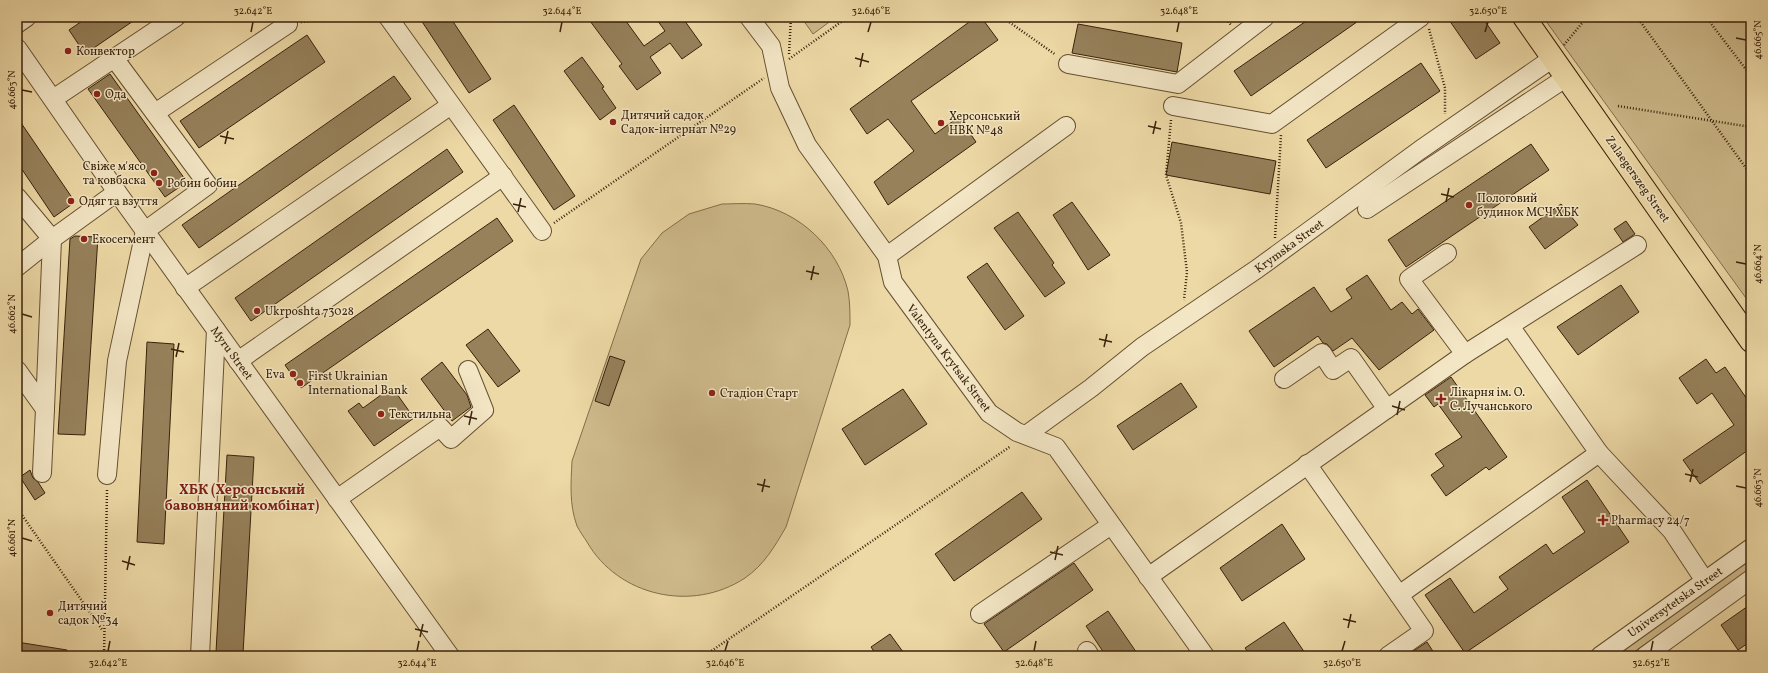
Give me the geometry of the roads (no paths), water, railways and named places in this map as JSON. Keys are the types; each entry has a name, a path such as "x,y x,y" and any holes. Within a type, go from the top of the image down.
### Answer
{"main road":[{"name":"Zalaegerszeg Street","path":"1524,17 1751,341"}],"street":[{"path":"17,24 27,17"},
{"path":"53,99 176,17"},
{"path":"388,17 542,231"},
{"name":"Valentyna Krytsak Street","path":"749,17 783,64 780,88 807,145 887,256 893,282 989,413 1017,432 1056,447 1205,656"},
{"path":"1068,64 1178,84 1265,17"},
{"path":"1173,106 1272,124 1425,21"},
{"path":"155,113 288,24"},
{"name":"Myru Street","path":"17,48 117,192 450,656"},
{"path":"107,475 117,361 145,231 208,185 114,58"},
{"name":"Krymska Street","path":"1026,435 1091,388 1142,347 1273,257 1445,133 1553,58"},
{"path":"1367,209 1567,77"},
{"path":"186,288 451,105"},
{"path":"887,256 1066,126"},
{"path":"238,361 503,176"},
{"path":"17,267 52,239 117,192"},
{"path":"17,197 52,239 42,473"},
{"path":"1148,577 1465,354 1637,244"},
{"path":"1447,253 1409,280 1465,354"},
{"path":"1510,326 1599,453 1672,531 1705,581"},
{"path":"200,656 216,330"},
{"path":"1284,379 1322,353 1333,370 1351,358 1387,409"},
{"path":"17,370 45,409"},
{"path":"337,499 440,427 450,439 484,410 468,370"},
{"path":"1399,595 1599,453"},
{"path":"1307,464 1424,631 1388,656"},
{"path":"980,614 1111,525"},
{"name":"Universytetska Street","path":"1600,656 1751,548"},
{"name":"Universytetska Street","path":"1645,656 1751,579"}],"place":[{"name":"Конвектор","path":"68,51"},
{"name":"Ода","path":"97,94"},
{"name":"Дитячий садок Садок-інтернат №29","path":"613,122"},
{"name":"Херсонський НВК №48","path":"941,123"},
{"name":"Свіже м'ясо та ковбаска","path":"154,173"},
{"name":"Робин бобин","path":"159,183"},
{"name":"Одяг та взуття","path":"71,201"},
{"name":"Пологовий будинок МСЧ ХБК","path":"1469,205"},
{"name":"Екосегмент","path":"84,239"},
{"name":"Ukrposhta 73028","path":"257,311"},
{"name":"Eva","path":"293,374"},
{"name":"First Ukrainian International Bank","path":"300,383"},
{"name":"Стадіон Старт","path":"712,393"},
{"name":"Лікарня ім. О. С. Лучанського","path":"1441,399"},
{"name":"Текстильна","path":"381,414"},
{"name":"Pharmacy 24/7","path":"1603,520"},
{"name":"Дитячий садок №34","path":"50,613"}],"district":[{"name":"ХБК (Херсонський бавовняний комбінат)","path":"242,498"}]}
